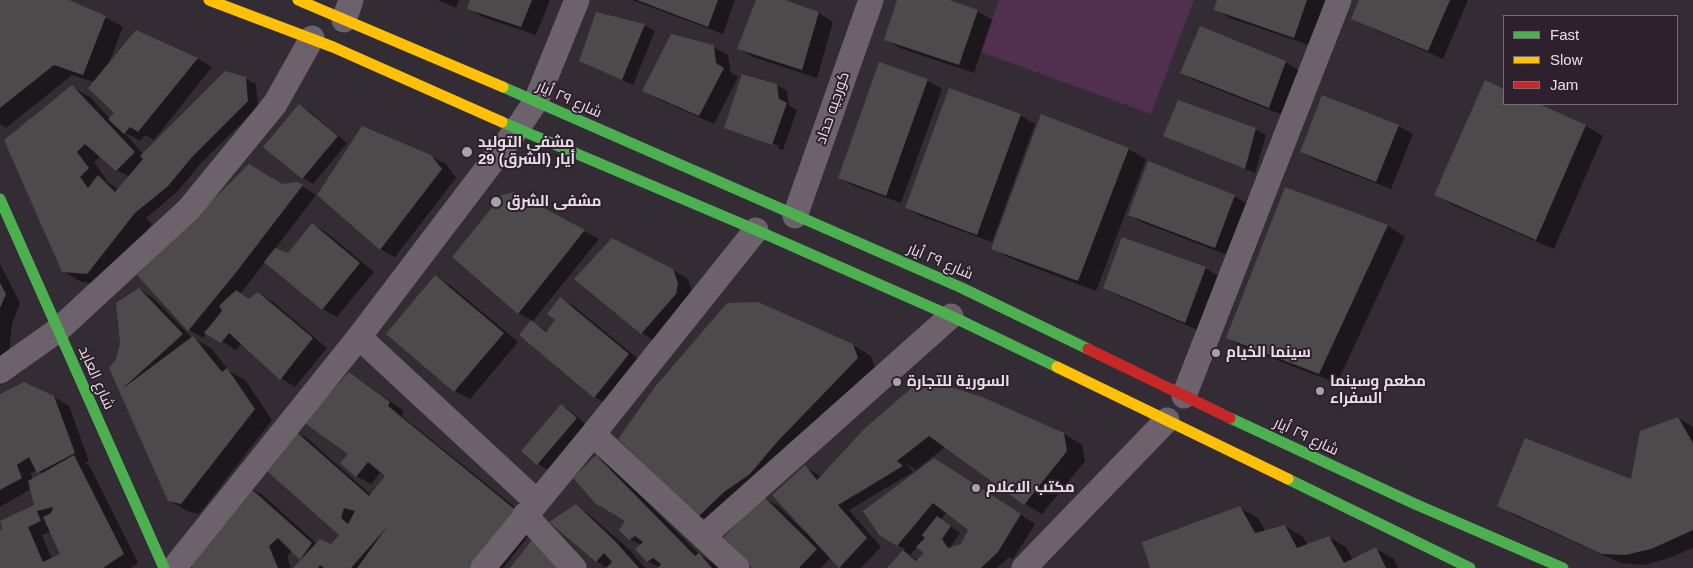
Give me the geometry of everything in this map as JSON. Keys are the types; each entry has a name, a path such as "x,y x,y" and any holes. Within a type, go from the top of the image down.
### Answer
{"main road":[{"path":"210,0 312,38 517,129 756,230 951,316 1470,568"},
{"name":"شارع ٢٩ أيار","path":"298,0 348,10 536,101 962,288 1184,396 1415,504 1563,568"},
{"name":"شارع العابد","path":"0,199 164,568"}],"street":[{"path":"174,568 359,337 517,129 536,101 577,0"},
{"name":"كورجيه حداد","path":"795,216 871,0"},
{"path":"1184,396 1339,0"},
{"path":"0,371 58,330 188,209 275,104 312,38"},
{"path":"483,568 756,230"},
{"path":"704,536 951,316"},
{"path":"359,337 531,508 574,568"},
{"path":"1024,568 1167,420"},
{"path":"593,434 737,568"}],"shaded area":[{"path":"999,0 1194,0 1151,114 981,52"}],"building":[{"path":"0,0 69,0 106,16 83,75 54,65 0,108"},
{"path":"470,0 532,0 521,27 467,9"},
{"path":"637,0 718,0 708,27"},
{"path":"756,0 785,0 819,12 802,70 737,49"},
{"path":"897,0 949,0 978,10 959,65 884,40"},
{"path":"1217,0 1307,0 1294,38 1214,10"},
{"path":"1359,0 1450,0 1428,51 1351,19"},
{"path":"596,12 645,24 622,80 579,61"},
{"path":"1200,26 1286,61 1269,108 1180,73"},
{"path":"136,30 198,58 138,132 130,127 124,134 108,119 114,113 88,88"},
{"path":"671,34 714,45 716,63 724,68 699,116 642,91"},
{"path":"879,62 928,79 886,196 838,178"},
{"path":"225,71 246,77 248,101 192,157 168,186 135,213 87,274 62,272 4,140 72,85 135,152 116,171 85,144 77,152 89,168 80,177 88,188 98,175 115,192 143,159 140,156"},
{"path":"742,74 777,84 779,99 787,103 772,145 724,128"},
{"path":"1485,80 1503,89 1503,105 1541,105 1586,125 1536,240 1434,195"},
{"path":"949,88 1021,114 977,235 905,208"},
{"path":"1322,95 1399,125 1376,182 1300,152"},
{"path":"1178,100 1256,128 1245,169 1163,136"},
{"path":"299,104 338,136 302,179 263,147"},
{"path":"1041,114 1129,148 1078,281 991,249"},
{"path":"362,126 431,155 442,169 380,250 317,195"},
{"path":"1148,161 1235,195 1215,248 1128,215"},
{"path":"249,164 282,184 297,182 303,185 188,331 137,275"},
{"path":"1285,187 1388,225 1319,374 1226,338"},
{"path":"514,192 585,230 518,314 452,257 502,195"},
{"path":"312,223 360,263 322,310 264,262 275,248 288,253"},
{"path":"1122,237 1206,267 1185,323 1103,288"},
{"path":"612,238 673,269 678,283 676,294 641,334 574,279"},
{"path":"435,275 504,333 454,392 386,334"},
{"path":"0,283 6,294 0,308"},
{"path":"139,288 183,334 122,389 193,336 222,372 227,368 255,409 181,504 168,501 109,368 116,359 120,343 116,303"},
{"path":"236,290 249,299 258,292 313,338 280,380 229,333 221,343 204,333 222,311 219,306"},
{"path":"560,297 629,354 594,398 519,335 531,320 546,332 555,320 547,314"},
{"path":"758,302 853,344 858,358 777,442 750,474 724,492 698,517 618,439 654,388 727,303"},
{"path":"349,372 390,402 388,406 523,516 482,568 357,568 387,527 351,568 324,568 320,565 318,568 293,568 320,539 331,544 339,535 260,465 292,428 369,496 385,476 368,462 356,477 340,463 348,454 299,419 329,394","holes":["344,508 355,511 348,524 341,518"]},
{"path":"923,378 982,397 1064,433 1067,451 1024,505 929,436 897,461 903,466 838,505 867,538 839,568 772,495 805,465 817,480 865,428"},
{"path":"24,382 54,396 75,453 37,473 29,457 17,465 22,478 0,490 0,394"},
{"path":"561,404 577,418 537,465 521,451"},
{"path":"1678,417 1693,443 1693,530 1651,549 1625,555 1602,554 1497,506 1525,438 1631,479 1640,431"},
{"path":"74,455 124,554 103,568 0,568 0,530 2,529 0,521 34,505 28,481","holes":["53,507 51,513 43,517 60,554 43,562 28,527 41,521 37,511"]},
{"path":"596,455 695,556 699,553 712,568 658,568 661,564 653,558 647,562 635,549 643,542 635,536 629,540 619,530 625,521 595,503 573,478"},
{"path":"934,458 1021,514 998,552 981,568 887,568 903,550 916,561 924,553 916,547 925,538 922,535 937,516 951,526 942,539 948,548 961,544 968,530 933,503 897,546 879,535 863,511"},
{"path":"247,485 312,543 300,560 278,538 269,546 278,568 192,568 188,556"},
{"path":"763,496 817,549 799,568 752,568 722,539"},
{"path":"576,504 615,541 639,568 606,568 612,562 604,553 596,562 549,522"},
{"path":"1240,506 1255,533 1285,525 1297,548 1329,536 1344,563 1376,547 1386,568 1150,568 1142,542"},
{"path":"535,536 563,568 510,568"}],"traffic: fast":[{"path":"503,87 962,288 1088,349"},
{"path":"502,122 756,230 951,316 1057,367"},
{"path":"0,199 164,568"},
{"path":"1230,418 1415,504 1563,568"},
{"path":"1288,479 1470,568"}],"traffic: slow":[{"path":"209,0 333,47 502,122"},
{"path":"298,0 503,87"},
{"path":"1057,367 1288,479"}],"traffic: jam":[{"path":"1088,349 1230,418"}],"place":[{"name":"مشفى التوليد 29 أيار (الشرق)","path":"467,152"},
{"name":"مشفى الشرق","path":"496,202"},
{"name":"سينما الخيام","path":"1216,353"},
{"name":"السورية للتجارة","path":"897,382"},
{"name":"مطعم وسينما السفراء","path":"1320,391"},
{"name":"مكتب الاعلام","path":"976,488"}]}
